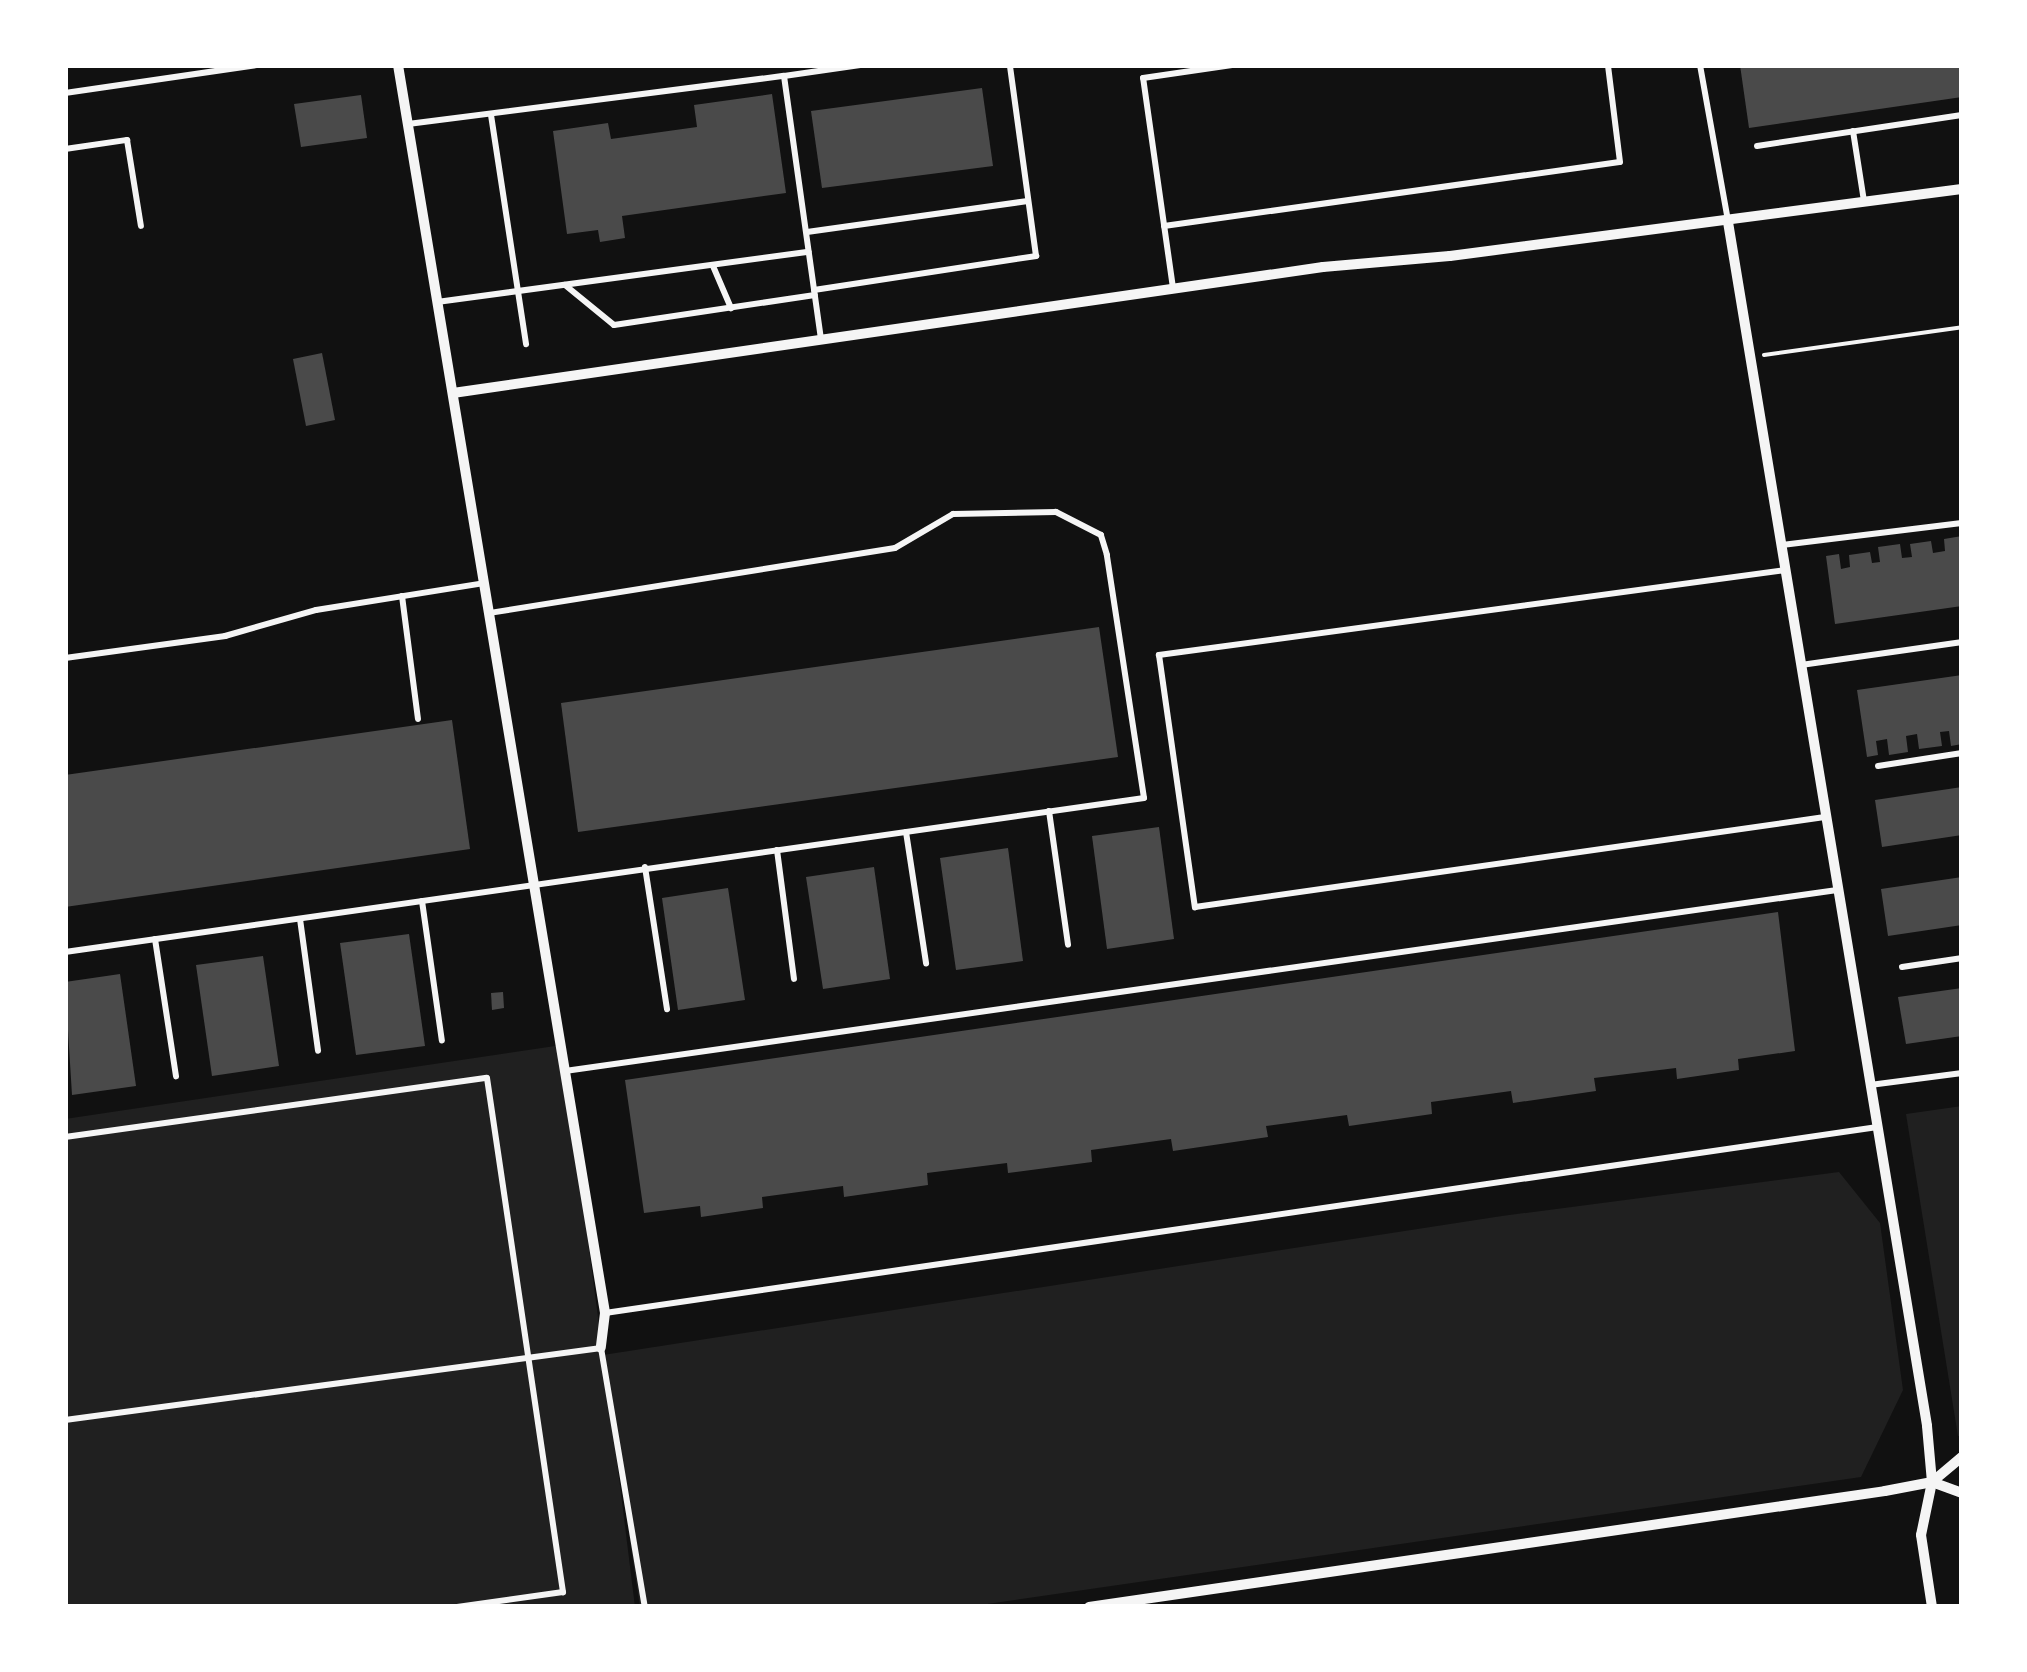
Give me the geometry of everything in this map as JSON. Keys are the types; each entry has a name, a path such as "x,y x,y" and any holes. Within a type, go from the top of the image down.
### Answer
{"street":[{"path":"398,65 605,1313 601,1348"},
{"path":"453,393 1173,288 1728,222 1962,189"},
{"path":"1728,222 1932,1482 1920,1535 1932,1607"},
{"path":"1932,1482 1962,1457"},
{"path":"1089,1607 1932,1482 1962,1493"}],"lane":[{"path":"65,94 258,65"},
{"path":"408,124 860,65"},
{"path":"564,284 614,325 1036,256 1010,65"},
{"path":"1173,288 1143,78 1232,65"},
{"path":"1164,226 1620,162 1608,65"},
{"path":"1700,65 1728,222"},
{"path":"784,76 821,339"},
{"path":"1758,146 1962,115"},
{"path":"491,116 526,344"},
{"path":"1853,131 1864,203"},
{"path":"65,149 127,140 141,226"},
{"path":"806,232 1028,201"},
{"path":"438,302 809,252"},
{"path":"714,266 730,308"},
{"path":"65,952 534,882 1144,798 1108,555 1101,535 1056,512 953,514 894,548 489,613"},
{"path":"1782,545 1962,523"},
{"path":"1786,570 1159,655 1195,907 1826,818"},
{"path":"65,658 225,636 316,610 484,583"},
{"path":"402,596 418,720"},
{"path":"1802,664 1962,642"},
{"path":"1878,766 1962,754"},
{"path":"1049,812 1068,945"},
{"path":"906,832 926,963"},
{"path":"777,850 794,980"},
{"path":"646,868 667,1009"},
{"path":"565,1071 1837,890"},
{"path":"422,901 442,1041"},
{"path":"300,919 318,1051"},
{"path":"156,940 176,1076"},
{"path":"1902,967 1962,958"},
{"path":"1870,1085 1962,1072"},
{"path":"65,1136 486,1078 563,1592 457,1607"},
{"path":"605,1313 1877,1127"},
{"path":"65,1420 601,1348 646,1607"}],"path":[{"path":"1750,357 1962,327"}],"shaded area":[{"path":"562,1045 603,1355 1502,1216 1839,1172 1880,1223 1903,1390 1861,1477 967,1607 640,1607 613,1429 635,1607 65,1607 65,1119"},
{"path":"1962,1106 1962,1436 1958,1436 1906,1114"}],"building":[{"path":"1740,65 1962,65 1962,97 1749,128"},
{"path":"982,88 993,166 822,188 811,111"},
{"path":"772,94 786,193 622,216 625,238 600,242 598,230 567,234 553,131 608,123 611,139 697,127 694,105"},
{"path":"361,95 367,138 301,147 294,104"},
{"path":"322,353 335,420 306,426 293,359"},
{"path":"1962,536 1962,606 1835,624 1826,556 1839,554 1841,569 1850,567 1849,555 1870,552 1872,563 1880,562 1878,547 1900,544 1902,558 1912,557 1910,544 1931,541 1933,553 1945,551 1944,539"},
{"path":"1099,627 1118,757 578,832 561,703"},
{"path":"1962,675 1962,744 1951,746 1949,731 1940,732 1942,746 1919,749 1917,734 1906,736 1908,752 1889,755 1887,739 1876,741 1878,755 1867,757 1857,690"},
{"path":"452,720 470,849 65,907 65,775"},
{"path":"1962,787 1962,835 1882,847 1875,800"},
{"path":"1159,827 1174,939 1107,949 1092,836"},
{"path":"1008,848 1023,961 956,970 940,858"},
{"path":"874,867 890,979 823,989 806,877"},
{"path":"1962,877 1962,925 1888,936 1881,889"},
{"path":"728,888 745,1000 678,1010 662,898"},
{"path":"1778,912 1795,1051 1738,1059 1739,1070 1677,1079 1676,1068 1594,1078 1596,1091 1513,1103 1511,1091 1431,1102 1432,1114 1349,1126 1347,1115 1266,1126 1268,1137 1173,1151 1171,1139 1091,1150 1092,1162 1008,1173 1007,1163 927,1173 928,1185 844,1197 843,1186 762,1197 763,1208 701,1217 700,1206 644,1213 625,1080"},
{"path":"409,934 425,1046 356,1055 340,943"},
{"path":"263,956 279,1066 212,1076 196,965"},
{"path":"120,974 136,1086 72,1095 65,982"},
{"path":"1962,988 1962,1036 1906,1044 1898,997"},
{"path":"503,992 504,1008 492,1010 491,993"}]}
